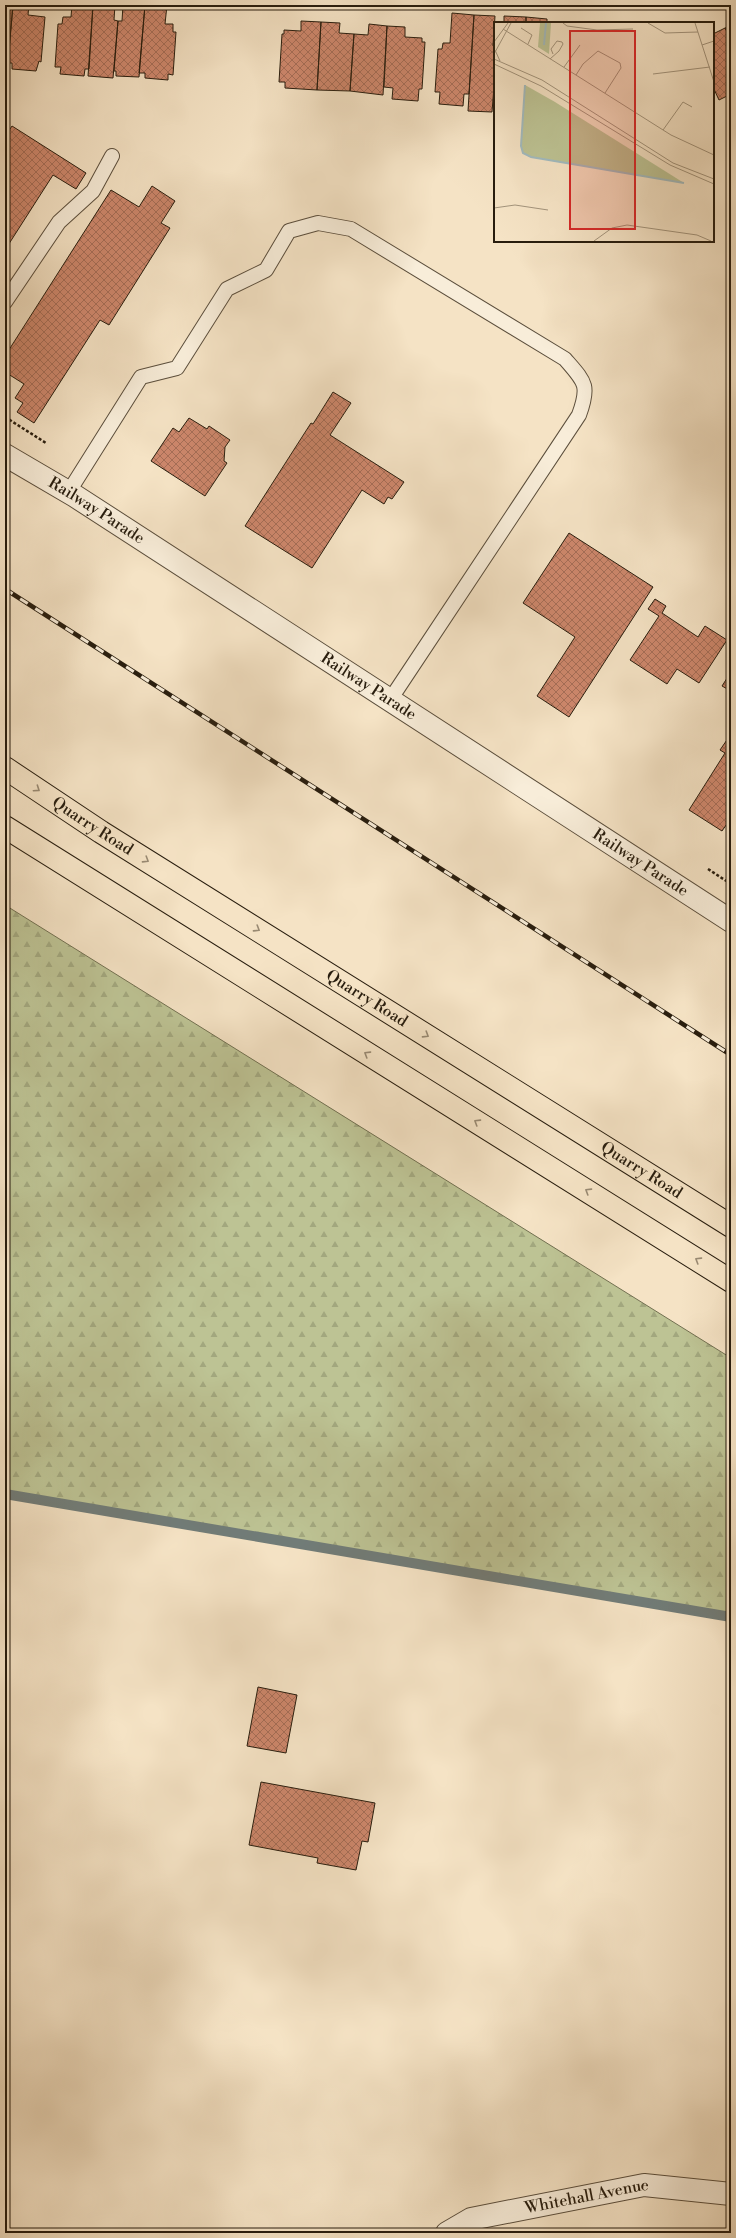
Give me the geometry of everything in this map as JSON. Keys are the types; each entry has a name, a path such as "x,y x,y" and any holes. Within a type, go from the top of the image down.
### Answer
{"main road":[{"name":"Quarry Road","path":"5,768 108,836 731,1226"},
{"path":"5,827 731,1281"}],"street":[{"name":"Railway Parade","path":"5,456 68,493 731,921"},
{"name":"Whitehall Avenue","path":"447,2233 472,2219 644,2185 731,2194"}],"lane":[{"path":"5,302 59,222 93,191 112,156"},
{"path":"68,493 141,377 177,368 227,289 266,270 289,231 318,223 351,229 565,359 583,379 586,395 579,415 390,700"}],"green space":[{"path":"5,905 731,1358 731,1617 5,1494"}],"building":[{"path":"5,5 13,5 7,70 5,70"},
{"path":"13,5 29,5 28,15 45,17 41,62 39,61 36,71 12,69 12,63 8,63"},
{"path":"72,5 93,5 89,69 85,69 84,76 60,74 61,67 55,67 58,24 62,24 63,17 71,17"},
{"path":"93,5 115,5 114,20 118,21 113,78 88,76"},
{"path":"123,5 145,5 139,77 116,76 116,71 114,71 118,21 122,21"},
{"path":"145,5 167,5 165,24 173,24 173,32 176,32 173,75 168,74 168,80 145,78 145,73 139,73"},
{"path":"452,13 474,15 469,94 464,94 463,106 439,104 440,92 435,92 438,49 442,49 443,43 450,43"},
{"path":"474,15 495,16 493,46 494,87 492,112 468,111"},
{"path":"504,16 526,17 526,22 504,22"},
{"path":"526,17 547,19 547,22 526,22"},
{"path":"301,21 321,22 317,90 285,88 285,82 279,82 282,34 284,34 284,30 301,31"},
{"path":"321,22 340,23 339,33 354,34 350,91 317,90"},
{"path":"369,24 387,26 383,95 350,91 354,34 368,35"},
{"path":"731,25 731,39 725,28"},
{"path":"387,26 405,27 405,37 422,38 422,42 425,42 422,89 419,89 418,101 392,99 393,88 384,87"},
{"path":"725,28 731,39 731,94 719,100 714,89 714,34"},
{"path":"12,126 86,173 76,189 53,175 5,250 5,130 8,132"},
{"path":"152,186 175,201 161,223 170,228 109,325 100,320 34,423 17,412 23,403 15,398 24,384 5,372 5,356 111,190 139,207"},
{"path":"333,392 351,403 330,435 404,482 392,499 388,497 384,504 362,490 312,568 245,526 311,423 313,424"},
{"path":"189,418 207,429 209,426 230,440 225,447 224,461 227,463 205,496 151,461 173,428 179,432"},
{"path":"569,533 653,587 569,717 537,696 575,637 523,603"},
{"path":"655,599 666,606 662,613 698,637 705,626 727,640 699,683 677,669 667,684 630,660 659,616 648,609"},
{"path":"731,672 731,691 722,686"},
{"path":"731,734 731,818 722,831 689,810 725,753 720,750"},
{"path":"258,1687 297,1695 286,1753 247,1746"},
{"path":"261,1782 375,1803 368,1842 362,1841 356,1870 317,1863 318,1858 249,1845"}],"waterway":[{"path":"5,1494 731,1617"}],"railway":[{"path":"5,589 731,1055"}]}
